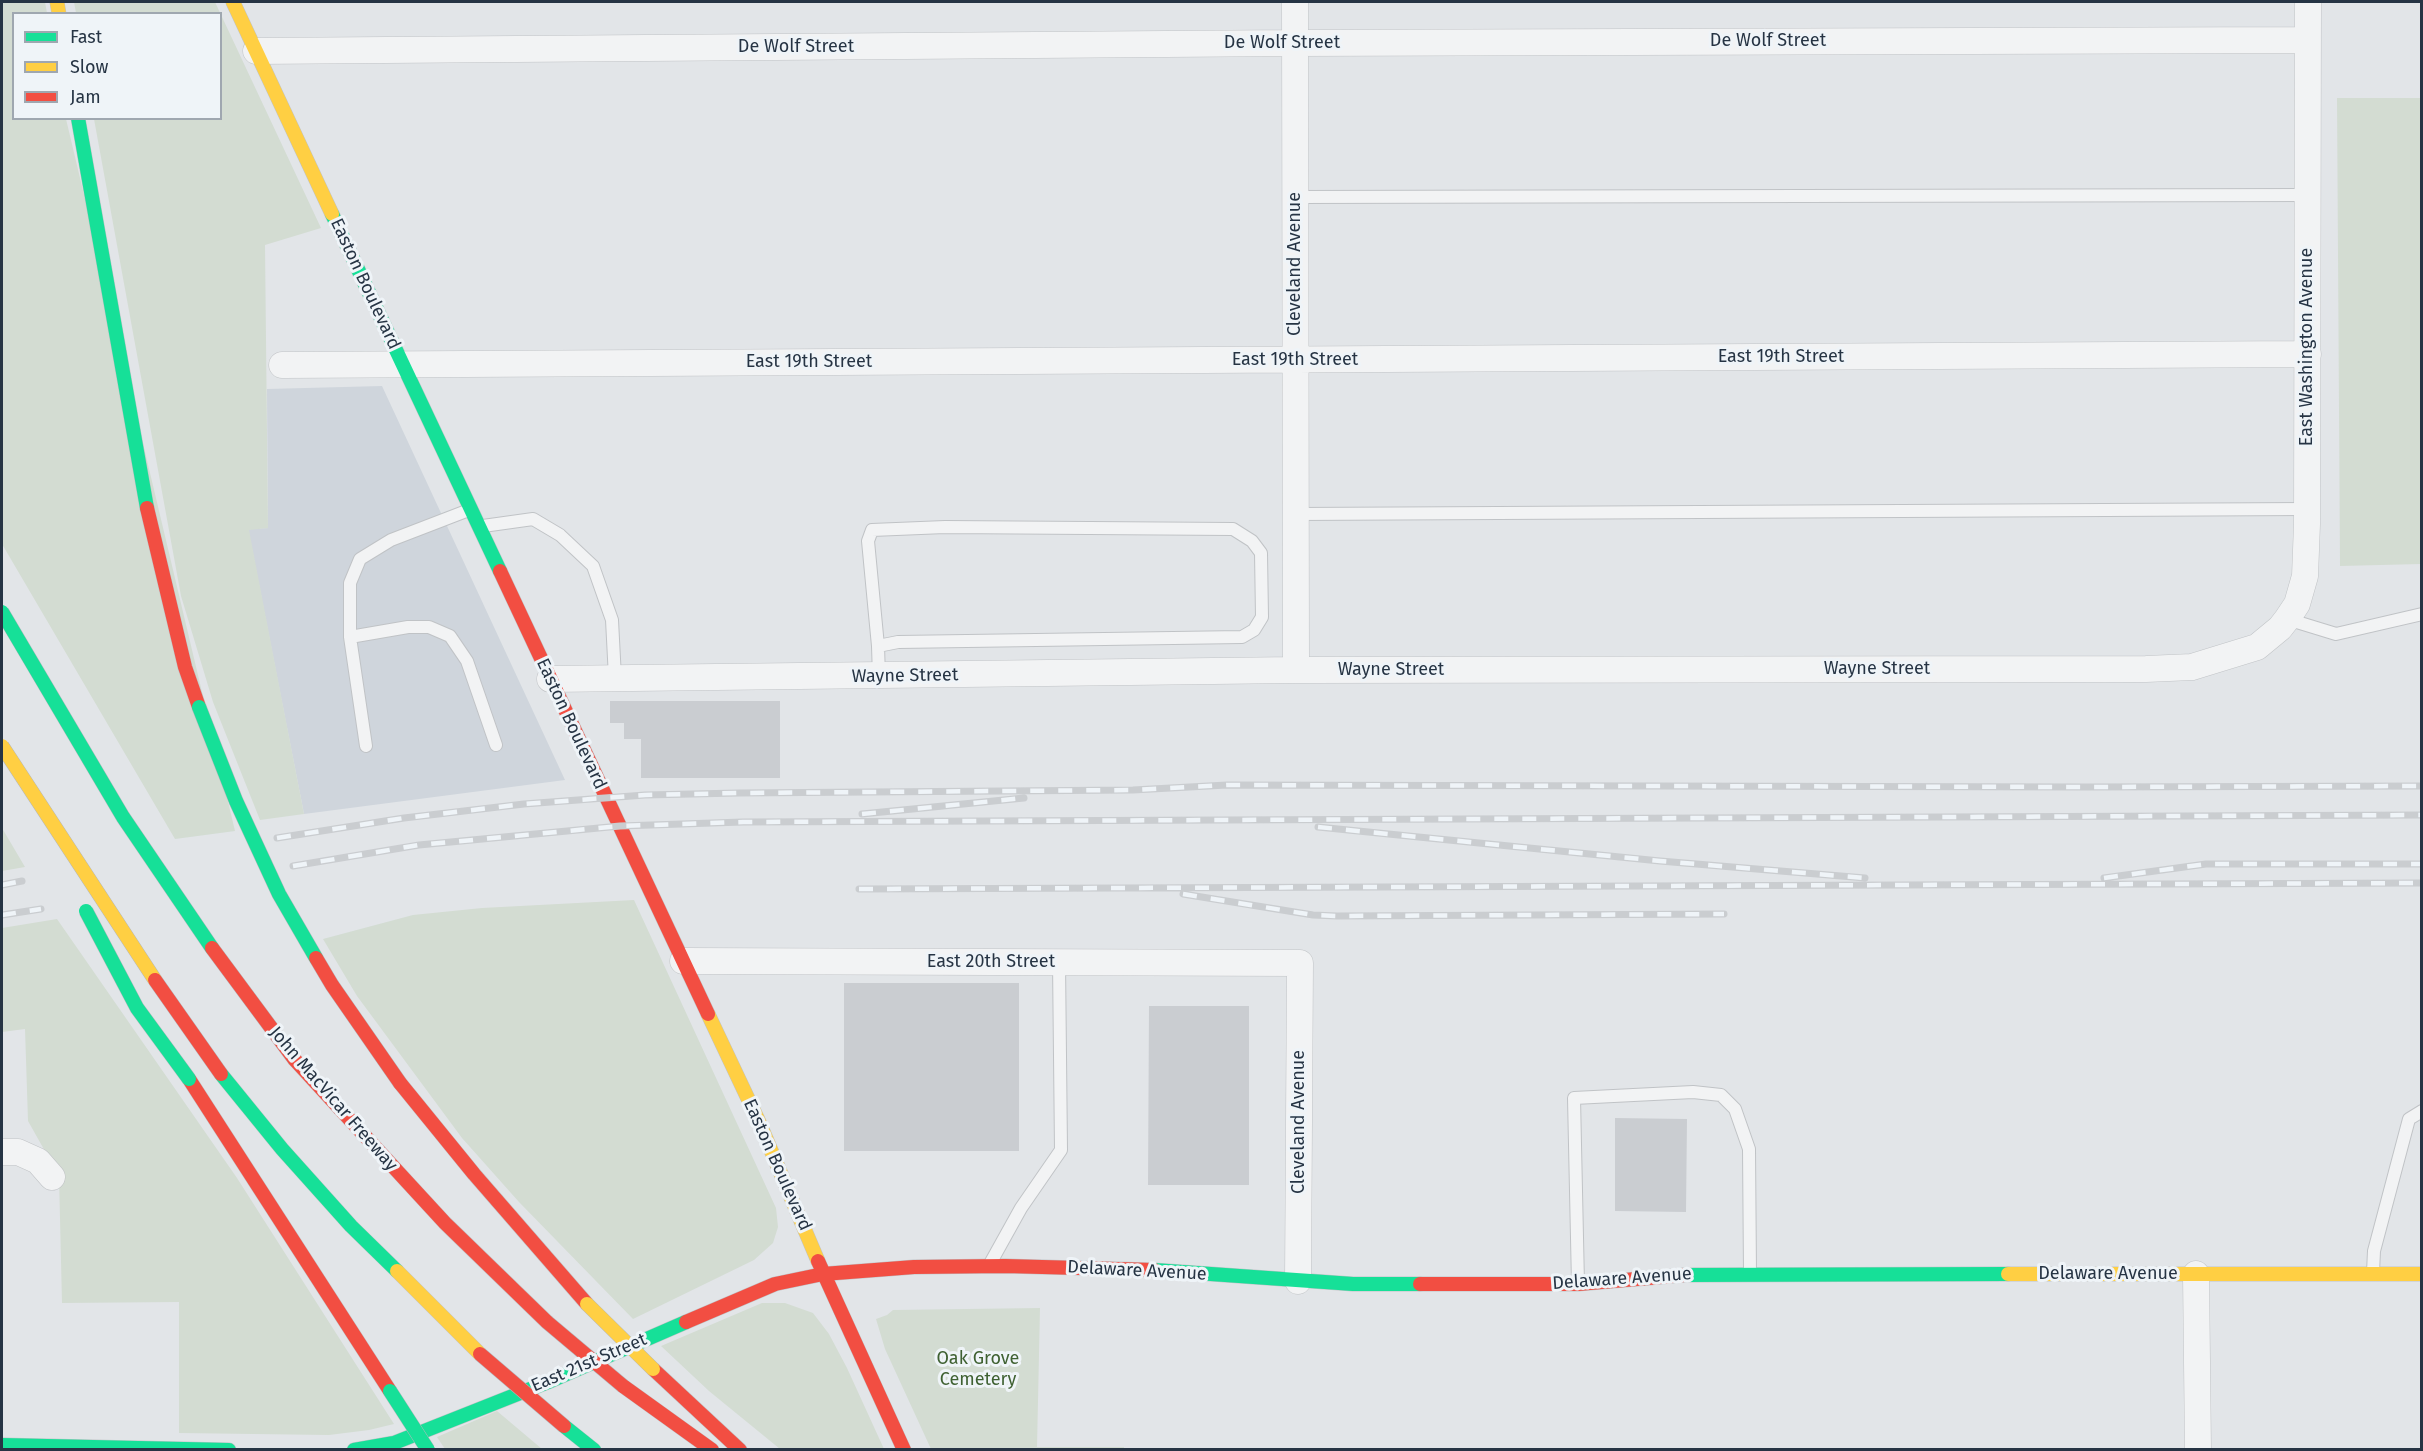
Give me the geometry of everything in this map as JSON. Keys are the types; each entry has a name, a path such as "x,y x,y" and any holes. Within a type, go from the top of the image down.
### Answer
{"main road":[{"name":"Easton Boulevard","path":"233,2 759,1122 824,1274 904,1449"},
{"path":"78,120 152,534 182,656 199,707 236,801 279,894 332,985 400,1083 474,1174 587,1304 740,1449"},
{"name":"John MacVicar Freeway","path":"2,612 123,817 232,978 295,1060 445,1223 547,1322 623,1386 712,1449"},
{"path":"2,746 61,862"},
{"path":"2,746 132,946 221,1074 282,1149 351,1226 480,1354 594,1449"},
{"path":"77,893 137,1008 189,1079 428,1449"},
{"name":"Delaware Avenue","path":"824,1274 914,1267 1121,1268 1364,1284 1578,1284 1694,1274 2421,1274"},
{"name":"East 21st Street","path":"354,1449 394,1443 548,1382 775,1284 824,1274"},
{"path":"2,1445 229,1449"}],"street":[{"name":"Cleveland Avenue","path":"1295,2 1296,670"},
{"name":"East Washington Avenue","path":"2231,656 2257,647 2280,628 2297,604 2305,576 2307,2"},
{"name":"De Wolf Street","path":"256,51 1295,43 2307,40"},
{"name":"East 19th Street","path":"282,365 2307,354"},
{"name":"Wayne Street","path":"550,679 1296,670 2146,669 2192,667 2231,656"},
{"name":"East 20th Street","path":"683,962 1300,963"},
{"name":"Cleveland Avenue","path":"1298,1281 1300,963"},
{"path":"2,1152 18,1152 38,1161 52,1177"},
{"path":"2196,1274 2198,1449"}],"lane":[{"path":"1295,197 2307,195"},
{"path":"366,746 350,637 350,583 360,559 391,540 471,509"},
{"path":"1296,514 2307,509"},
{"path":"478,526 533,519 560,535 593,566 612,620 615,678"},
{"path":"878,646 898,642 1242,637 1254,630 1262,617 1261,553 1252,541 1233,529 945,527 872,530 868,541 879,676"},
{"path":"2287,619 2336,634 2421,614"},
{"path":"350,637 408,627 429,627 450,636 467,661 496,746"},
{"path":"989,1266 1021,1208 1060,1150 1059,962"},
{"path":"1578,1284 1574,1098 1693,1092 1721,1095 1735,1109 1749,1149 1750,1274"},
{"path":"2373,1274 2374,1251 2409,1119 2421,1111"}],"shaded area":[{"path":"382,386 565,780 304,814 248,529 268,528 267,389"}],"green space":[{"path":"2,2 45,2 47,12 12,12 12,120 66,120 235,831 175,839 2,544"},
{"path":"74,2 215,2 220,12 76,12"},
{"path":"222,17 321,228 265,245 268,528 249,530 304,814 260,820 213,702 181,596 94,120 222,120"},
{"path":"2337,98 2421,98 2421,564 2340,566"},
{"path":"2,828 25,867 2,871"},
{"path":"634,900 776,1208 778,1227 773,1243 754,1260 633,1319 519,1202 462,1138 357,996 323,939 413,915 482,908"},
{"path":"57,919 237,1178 394,1424 329,1435 179,1433 179,1302 62,1303 59,1176 28,1121 25,1029 2,1032 2,928"},
{"path":"762,1303 785,1303 813,1313 829,1334 847,1368 884,1449 780,1449 709,1391 661,1346"},
{"name":"Oak Grove Cemetery","path":"1040,1308 1037,1447 1124,1447 1124,1449 931,1449 885,1349 876,1319 893,1310"},
{"path":"497,1411 542,1449 445,1449 437,1437"}],"building":[{"path":"610,701 780,701 780,778 641,778 641,739 624,739 624,723 610,723"},
{"path":"844,983 1019,983 1019,1151 844,1151"},
{"path":"1149,1006 1249,1006 1249,1185 1148,1185"},
{"path":"1615,1118 1687,1119 1686,1212 1615,1211"}],"railway":[{"path":"277,838 404,818 524,804 645,795 1133,790 1227,785 2422,786"},
{"path":"862,814 1024,798"},
{"path":"293,866 419,845 620,826 743,822 2422,815"},
{"path":"1318,827 1660,861 1865,878"},
{"path":"2104,878 2206,864 2422,864"},
{"path":"2,885 22,881"},
{"path":"859,889 2422,883"},
{"path":"1183,894 1313,915 1337,916 1724,914"},
{"path":"2,915 41,909"}],"traffic: fast":[{"path":"78,120 147,508"},
{"path":"332,214 500,571"},
{"path":"2,612 123,817 212,948"},
{"path":"199,707 236,801 279,894 316,958"},
{"path":"86,911 137,1008 189,1079"},
{"path":"221,1074 282,1149 351,1226 397,1271"},
{"path":"1154,1270 1353,1284 1420,1284"},
{"path":"1684,1275 2008,1274"},
{"path":"354,1450 394,1443 548,1382 686,1322"},
{"path":"390,1391 428,1450"},
{"path":"564,1426 594,1450"},
{"path":"2,1445 229,1450"}],"traffic: slow":[{"path":"57,2 59,12"},
{"path":"233,2 332,214"},
{"path":"2,746 155,980"},
{"path":"708,1014 759,1122 818,1261"},
{"path":"397,1271 480,1354"},
{"path":"2008,1274 2422,1274"},
{"path":"587,1304 653,1369"}],"traffic: jam":[{"path":"147,508 185,667 199,707"},
{"path":"500,571 708,1014"},
{"path":"212,948 295,1060"},
{"path":"316,958 400,1083"},
{"path":"155,980 221,1074"},
{"path":"295,1060 445,1223 547,1322"},
{"path":"189,1079 390,1391"},
{"path":"400,1083 474,1174 587,1304"},
{"path":"818,1261 904,1450"},
{"path":"686,1322 775,1284 823,1274 914,1267 1005,1266 1154,1270"},
{"path":"1420,1284 1578,1284 1684,1275"},
{"path":"547,1322 623,1386"},
{"path":"480,1354 564,1426"},
{"path":"653,1369 740,1450"},
{"path":"623,1386 712,1450"}]}
